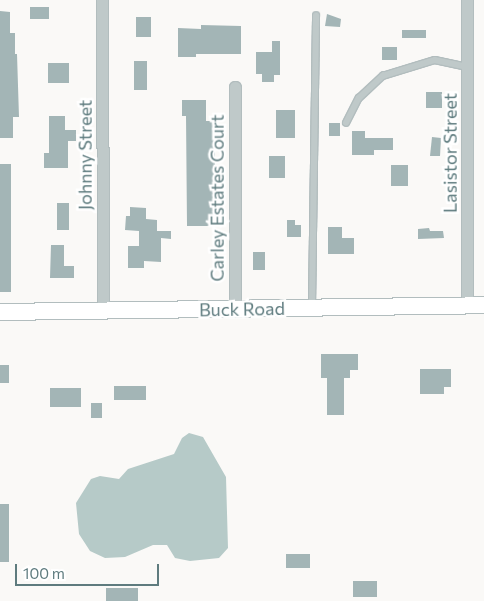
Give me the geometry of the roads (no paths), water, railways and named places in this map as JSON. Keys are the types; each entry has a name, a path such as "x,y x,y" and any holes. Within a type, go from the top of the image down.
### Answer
{"street":[{"name":"Johnny Street","path":"102,0 103,311"},
{"name":"Lasistor Street","path":"467,0 467,305"},
{"name":"Carley Estates Court","path":"235,87 235,309"},
{"name":"Buck Road","path":"0,312 484,305"}],"lane":[{"path":"312,308 316,16"},
{"path":"346,123 359,98 383,76 435,60 467,67"}]}
